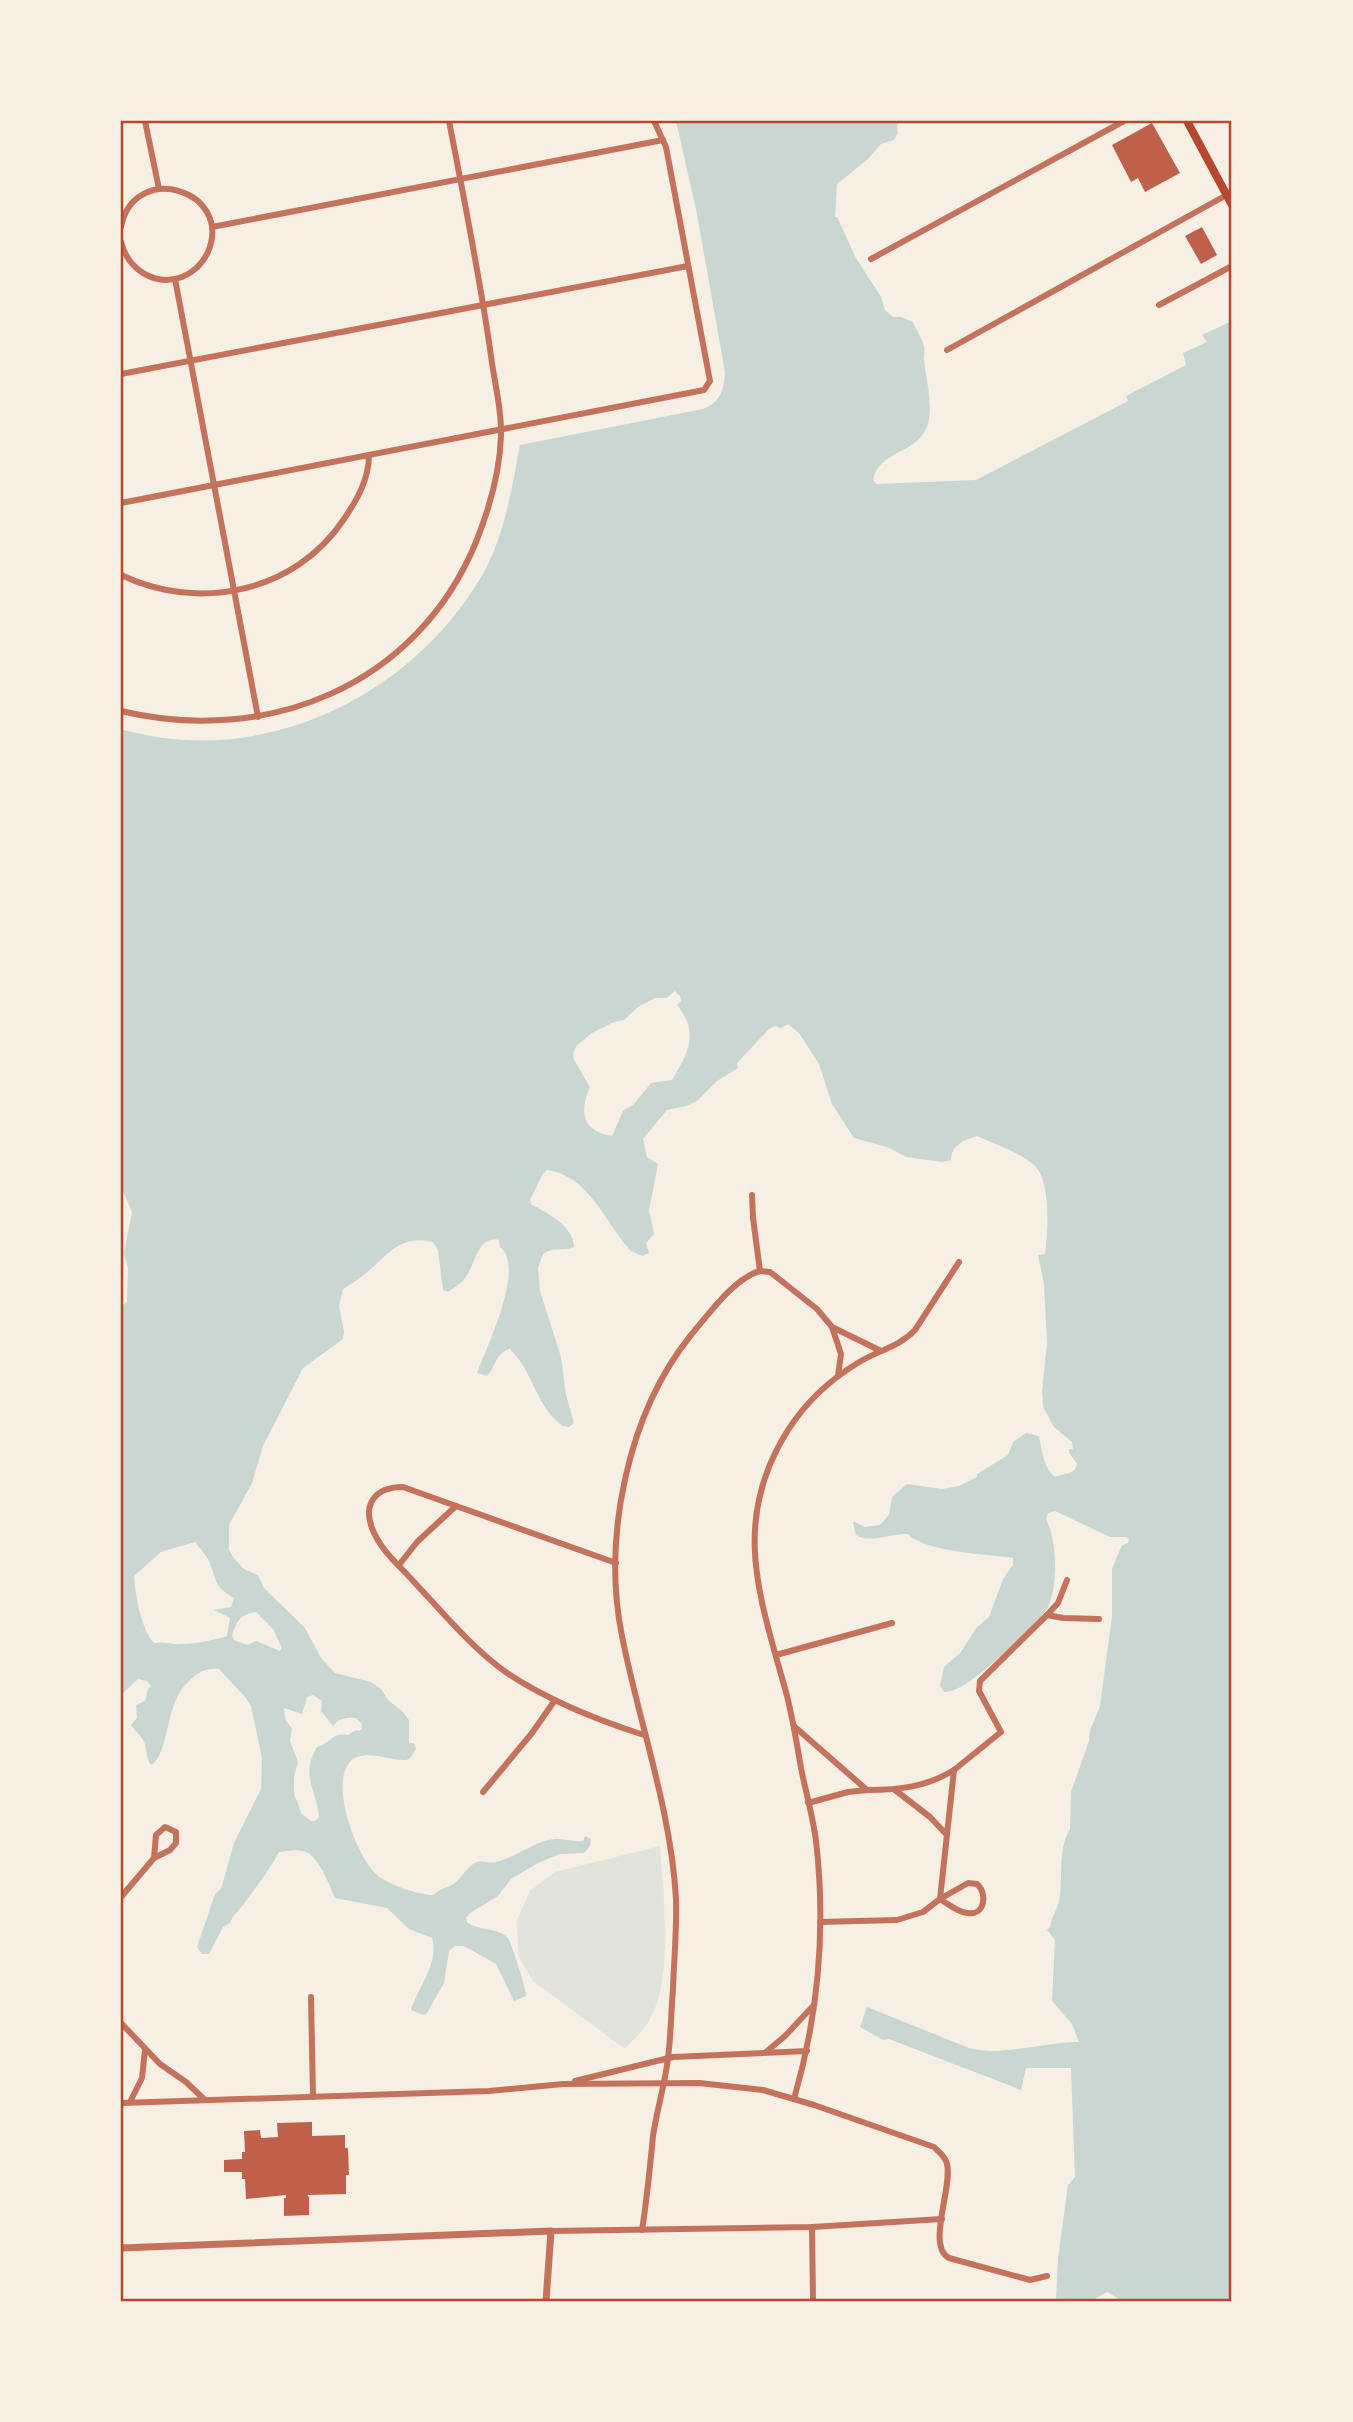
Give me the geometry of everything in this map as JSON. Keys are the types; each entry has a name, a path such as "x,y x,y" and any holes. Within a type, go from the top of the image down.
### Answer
{"main road":[{"path":"1187,121 1230,194 1232,205"}],"street":[{"path":"145,121 159,189"},
{"path":"121,711 175,722 217,722 258,717 291,709 343,688 391,656 428,621 458,580 484,522 495,485 501,431 484,304 449,121"},
{"path":"121,503 636,405 699,392 708,386 710,381 702,332 663,140 654,121"},
{"path":"871,259 1124,121"},
{"path":"212,227 663,140"},
{"path":"121,228 124,215 135,200 159,189 180,190 197,200 204,208 212,227 206,256 193,271 175,279 157,279 140,272 127,259 121,242"},
{"path":"947,350 1230,194"},
{"path":"121,374 688,265"},
{"path":"1159,305 1232,266"},
{"path":"175,279 258,717"},
{"path":"121,575 148,586 181,593 213,595 234,592 281,575 321,547 341,524 356,500 367,474 369,456"},
{"path":"752,1195 760,1270"},
{"path":"794,2099 807,2051 819,1956 816,1838 794,1727 757,1583 754,1545 760,1497 764,1480 788,1431 821,1390 838,1376 898,1344 915,1330 960,1262"},
{"path":"642,2230 654,2134 668,2059 676,1900 661,1797 621,1635 618,1608 616,1563 620,1509 629,1460 648,1408 673,1360 707,1316 744,1279 760,1270 770,1272 817,1309 832,1327 841,1354 838,1376"},
{"path":"832,1327 881,1351"},
{"path":"616,1563 403,1487 386,1489 379,1493 373,1499 368,1515 377,1540 487,1658 555,1700 644,1735"},
{"path":"399,1565 424,1535 456,1506"},
{"path":"808,1802 848,1792 895,1790 925,1784 954,1770 1001,1732 979,1691 980,1681 1058,1603 1067,1580"},
{"path":"1047,1615 1099,1619"},
{"path":"776,1655 892,1623"},
{"path":"483,1792 532,1733 555,1700"},
{"path":"794,1727 867,1790"},
{"path":"940,1899 954,1770"},
{"path":"895,1790 930,1817 946,1834"},
{"path":"121,1897 153,1858 159,1830 165,1828 176,1832 176,1843 162,1855 153,1858"},
{"path":"820,1922 897,1920 923,1912 940,1899 968,1883 982,1888 984,1900 978,1911 967,1913 940,1899"},
{"path":"311,1997 313,2097"},
{"path":"764,2052 785,2036 814,2004"},
{"path":"121,2023 145,2050 205,2100"},
{"path":"130,2102 142,2078 145,2050"},
{"path":"563,2084 668,2059 708,2054 807,2051"},
{"path":"121,2103 489,2091 563,2084 699,2083 763,2090 934,2147 948,2166 939,2248 946,2257 1030,2280 1047,2276"},
{"path":"121,2248 551,2231 812,2227 942,2219"},
{"path":"812,2227 813,2301"},
{"path":"546,2301 551,2231"}],"shaded area":[{"path":"676,121 897,121 898,133 894,140 881,144 868,159 837,184 835,217 856,258 881,297 885,310 893,317 913,322 924,348 930,399 926,430 914,443 880,465 873,480 876,484 976,480 1128,401 1126,396 1186,365 1183,353 1207,342 1202,335 1232,321 1232,2301 1123,2301 1107,2292 1091,2301 1056,2301 1058,2258 1068,2185 1075,2177 1071,2068 1026,2068 1021,2090 889,2039 883,2040 860,2027 867,2007 969,2048 996,2051 1079,2042 1072,2024 1052,2001 1055,1940 1047,1930 1059,1900 1064,1843 1070,1830 1071,1792 1100,1706 1112,1616 1112,1569 1122,1545 1128,1543 1129,1539 1110,1537 1055,1511 1048,1513 1046,1519 1054,1550 1055,1573 1047,1609 979,1674 966,1684 944,1692 940,1686 944,1667 961,1652 976,1628 989,1617 1003,1579 1013,1565 1013,1558 928,1545 908,1534 862,1538 856,1535 853,1523 865,1527 880,1525 889,1515 892,1497 907,1484 942,1489 959,1486 977,1477 977,1474 1008,1455 1013,1442 1026,1433 1039,1436 1045,1463 1055,1477 1072,1472 1076,1468 1077,1464 1069,1452 1069,1449 1073,1449 1072,1442 1054,1427 1043,1407 1047,1343 1044,1284 1038,1255 1045,1254 1047,1233 1043,1180 1038,1170 1026,1159 977,1136 959,1144 951,1160 942,1162 906,1157 887,1147 854,1138 832,1104 819,1064 799,1033 788,1024 769,1029 737,1063 738,1068 717,1081 697,1101 667,1110 643,1139 647,1157 658,1164 649,1210 654,1234 646,1243 649,1253 642,1256 631,1251 595,1202 575,1181 547,1170 541,1178 530,1199 531,1204 564,1226 573,1239 574,1247 543,1254 538,1268 540,1291 561,1357 566,1395 574,1423 569,1427 563,1426 556,1420 510,1349 499,1357 487,1376 477,1373 496,1327 507,1289 507,1257 499,1240 491,1240 481,1247 465,1278 448,1292 443,1290 438,1250 433,1242 422,1240 403,1243 343,1289 339,1306 343,1339 303,1368 263,1446 252,1483 229,1525 229,1550 233,1557 244,1569 258,1575 264,1588 305,1628 321,1658 335,1673 371,1682 381,1689 388,1700 409,1720 409,1743 414,1743 416,1749 409,1759 361,1756 349,1763 344,1774 344,1805 349,1822 362,1854 378,1876 405,1889 433,1895 453,1884 478,1862 503,1860 548,1840 583,1841 585,1836 591,1839 590,1846 584,1853 559,1854 511,1879 498,1896 466,1918 471,1924 499,1932 508,1938 526,1996 514,2001 496,1964 464,1946 455,1946 449,1951 444,1983 427,2013 423,2015 411,2010 431,1965 434,1947 432,1938 409,1929 387,1908 335,1898 317,1862 308,1853 294,1850 279,1852 230,1923 223,1927 209,1954 202,1954 197,1947 215,1894 221,1889 234,1843 261,1789 262,1758 251,1706 219,1669 199,1673 181,1690 161,1750 151,1765 145,1743 131,1725 137,1718 136,1705 145,1701 151,1686 147,1681 138,1679 121,1695 121,1308 127,1301 128,1268 124,1253 132,1212 121,1186 121,729 174,739 227,739 279,730 328,713 375,687 417,655 454,616 484,572 503,526 520,445 703,409 714,403 722,389 725,372 696,209","holes":["675,991 680,996 681,1001 677,1005 684,1015 690,1034 687,1052 678,1070 672,1080 651,1083 634,1104 623,1111 612,1136 594,1130 584,1112 590,1087 574,1060 573,1053 577,1045 592,1033 624,1020 638,1007 655,998 666,998","195,1542 203,1552 219,1586 234,1598 231,1607 214,1610 230,1618 227,1636 178,1644 154,1643 149,1637 137,1601 134,1576 161,1552","256,1612 273,1629 282,1648 280,1651 256,1641 247,1645 234,1640 232,1636 237,1623","313,1695 322,1701 321,1711 333,1726 340,1720 349,1718 356,1718 362,1724 359,1731 335,1736 317,1747 312,1757 309,1774 319,1817 315,1821 302,1814 294,1794 294,1777 298,1762 290,1741 292,1729 285,1719 284,1708 302,1714 307,1697"]},
{"path":"660,1846 665,1913 661,1985 656,2006 647,2024 625,2049 533,1981 518,1955 517,1920 530,1891 555,1872"}],"building":[{"path":"1152,123 1180,173 1145,192 1138,178 1131,182 1112,145"},
{"path":"1202,227 1217,255 1201,264 1185,236"},
{"path":"312,2122 312,2136 345,2135 349,2175 346,2175 346,2194 307,2195 309,2215 284,2216 286,2195 246,2199 242,2172 224,2172 224,2160 242,2159 242,2152 245,2152 244,2131 260,2130 261,2138 278,2137 277,2123"}]}
